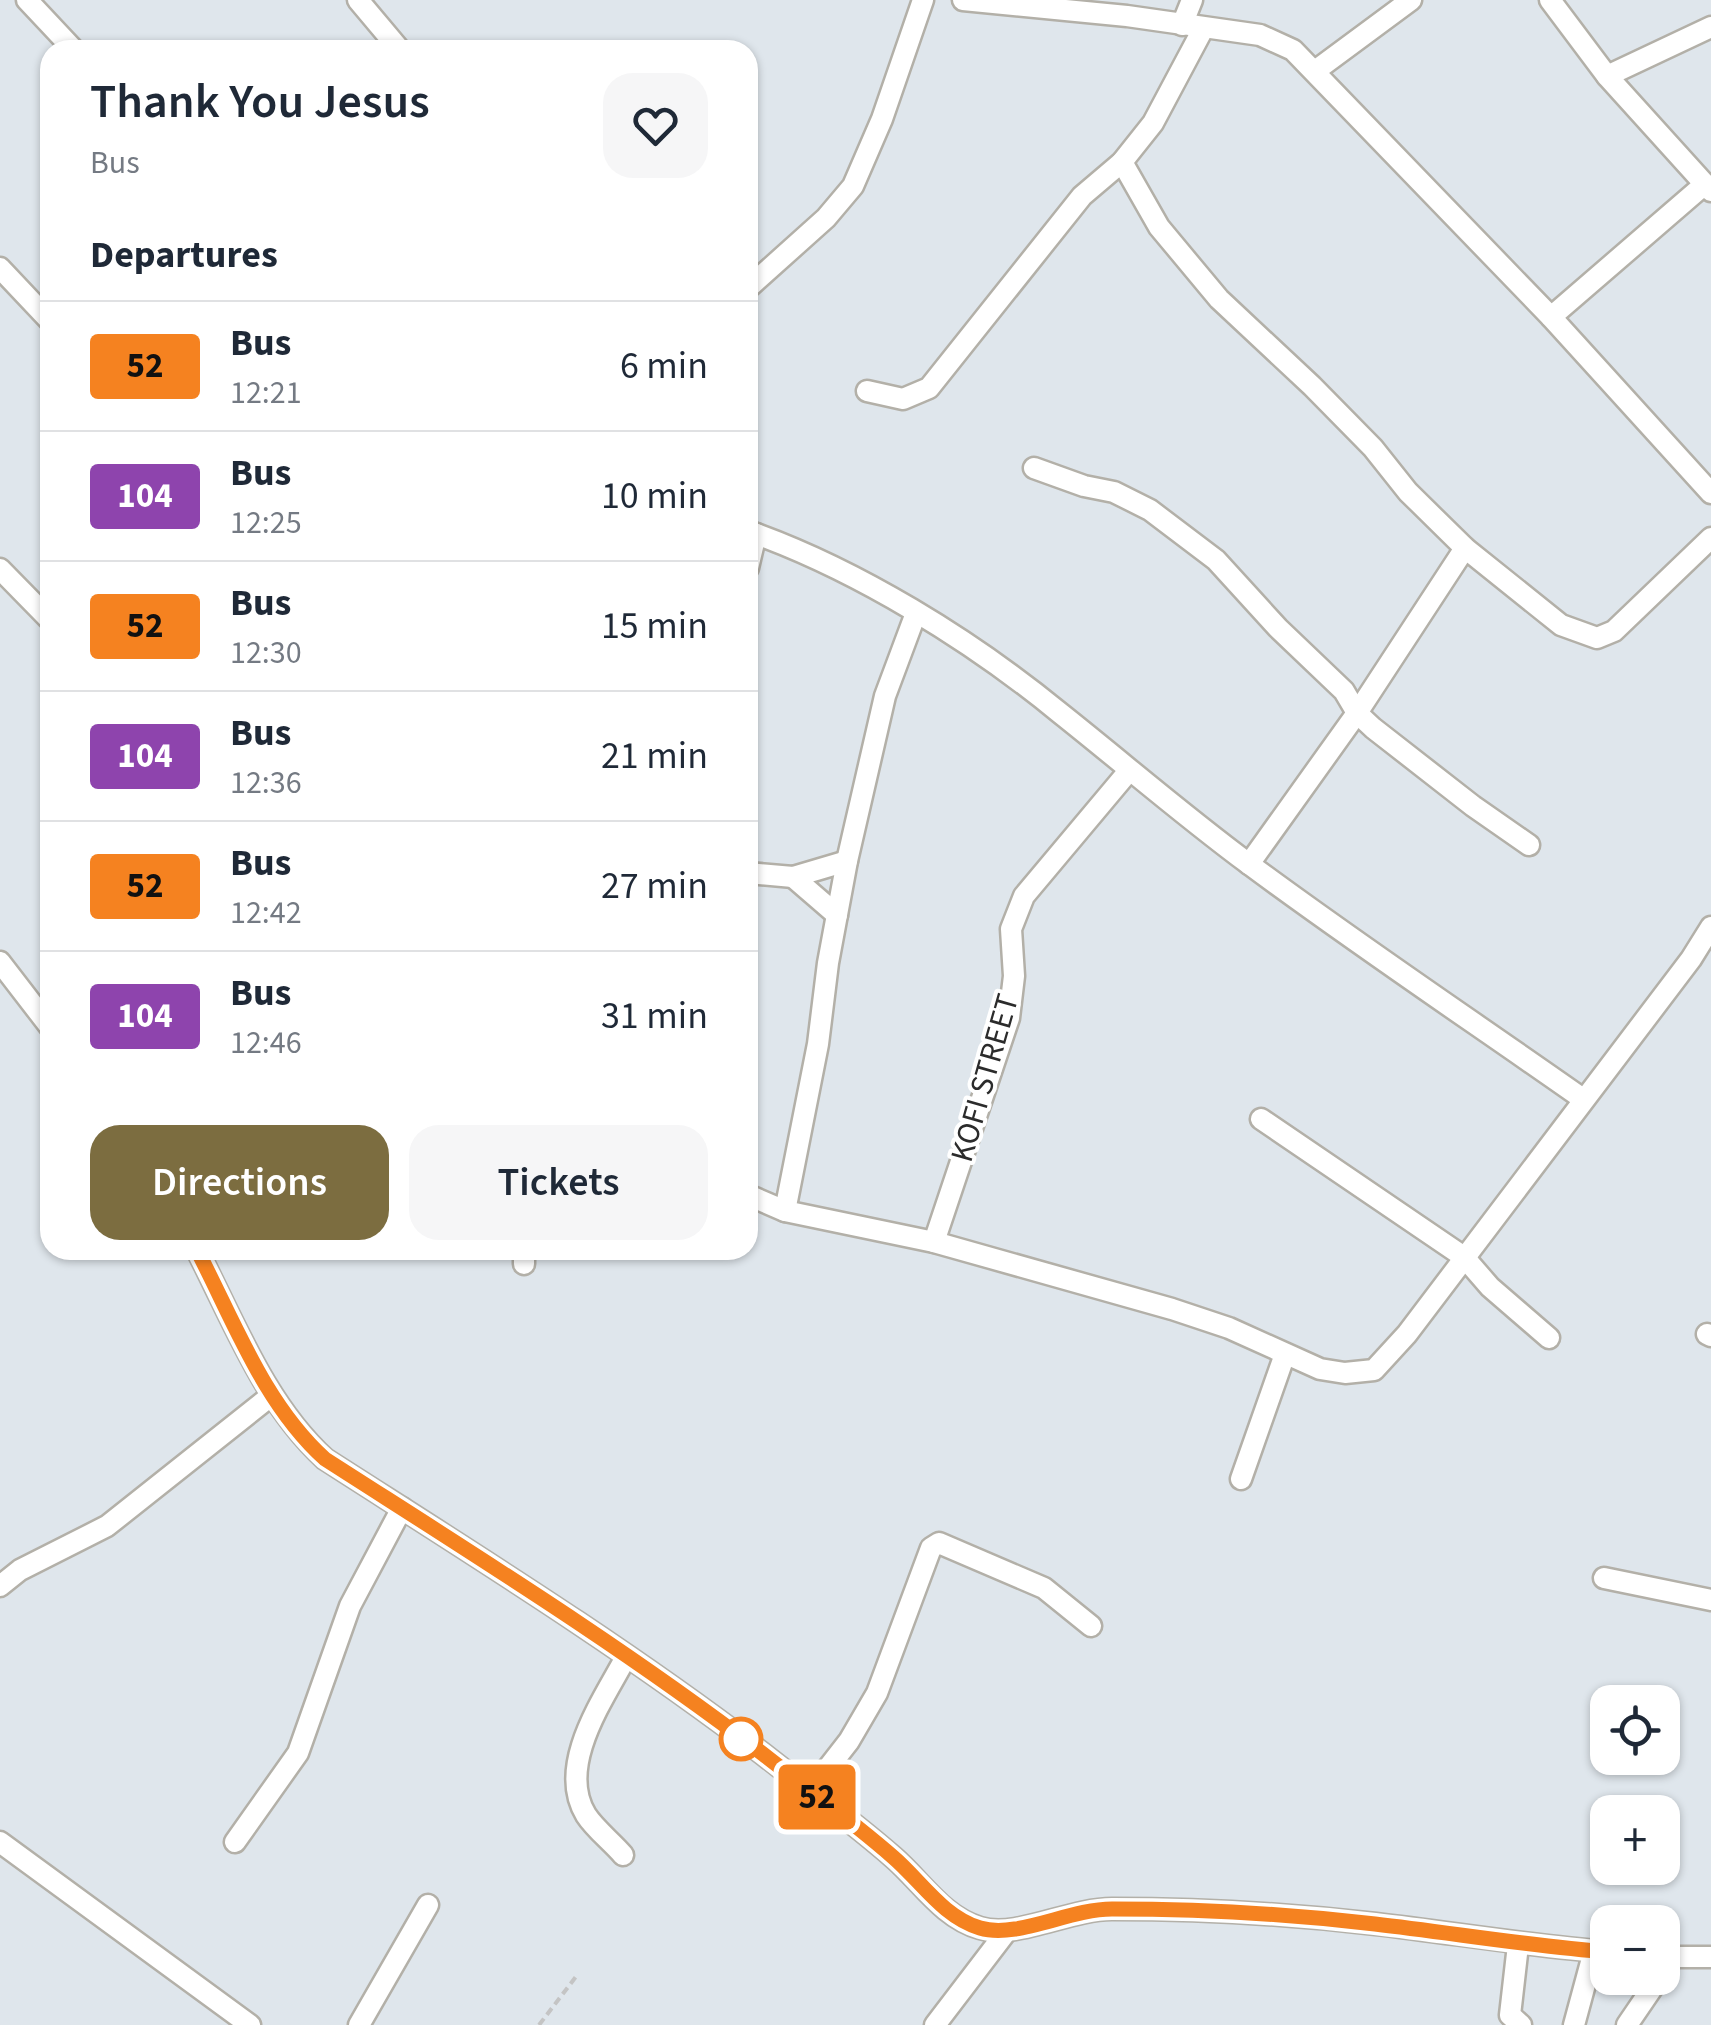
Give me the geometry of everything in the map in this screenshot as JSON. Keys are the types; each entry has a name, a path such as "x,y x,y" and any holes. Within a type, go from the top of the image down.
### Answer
{"street":[{"path":"358,0 392,40"},
{"path":"758,279 826,218 853,186 882,119 923,0"},
{"path":"962,0 1260,34 1294,50 1551,317 1711,493"},
{"path":"867,392 903,399 929,388 1082,196 1122,162 1153,124 1192,27 1192,0"},
{"path":"1314,71 1411,0"},
{"path":"1550,0 1607,76 1708,188 1551,317"},
{"path":"29,1 65,40"},
{"path":"1607,76 1711,27"},
{"path":"1122,162 1158,227 1219,300 1312,386 1464,548 1562,624 1596,638 1614,631 1711,538"},
{"path":"0,268 40,310"},
{"path":"1034,468 1114,492 1150,510 1216,560 1278,628 1344,691 1357,712 1473,806 1530,844"},
{"path":"758,535 859,579 916,613 1058,711 1128,772 1249,864 1584,1098"},
{"path":"1249,864 1357,712 1464,548"},
{"path":"0,569 40,610"},
{"path":"785,1211 818,1044 847,861 885,696 916,613"},
{"name":"KOFI STREET","path":"934,1242 1010,1018 1014,976 1012,929 1024,896 1128,772"},
{"path":"758,874 793,877 847,861"},
{"path":"793,877 836,915"},
{"path":"758,1199 785,1211 934,1242 1172,1308 1229,1328 1320,1369 1345,1373 1374,1370 1407,1334 1691,959 1711,927"},
{"path":"1691,959 1711,968"},
{"path":"0,962 40,1014"},
{"path":"1261,1119 1464,1257 1504,1300 1549,1338"},
{"path":"202,1260 272,1395 301,1437 325,1459 546,1600 626,1657 810,1791 894,1858 950,1914 978,1928 1006,1932 1059,1916 1109,1909 1258,1914 1590,1951"},
{"path":"1241,1479 1285,1354"},
{"path":"0,1586 20,1570 107,1526 272,1395"},
{"path":"235,1842 298,1753 350,1606 402,1508"},
{"path":"810,1791 849,1741 877,1693 931,1548 939,1544 1044,1588 1090,1626"},
{"path":"1604,1578 1711,1600"},
{"path":"623,1855 586,1814 576,1785 582,1740 626,1657"},
{"path":"0,1842 250,2025"},
{"path":"359,2025 428,1905"},
{"path":"936,2025 1006,1932"},
{"path":"1518,1945 1510,2015 1521,2025"},
{"path":"1680,1963 1711,1956"},
{"path":"1574,2025 1590,1982"},
{"path":"1627,2025 1646,1995"}],"path":[{"path":"539,2025 578,1974"}],"bus line":[{"name":"52","path":"202,1260 272,1395 301,1437 325,1459 546,1600 758,1751 894,1858 950,1914 978,1928 1006,1932 1059,1916 1109,1909 1258,1914 1590,1951"}]}
